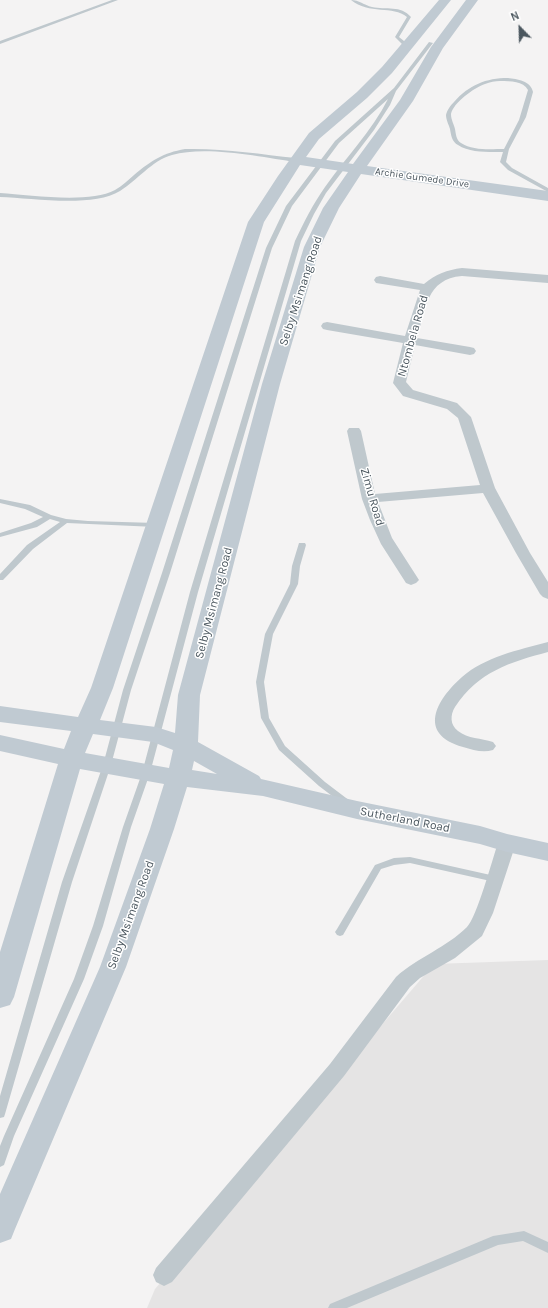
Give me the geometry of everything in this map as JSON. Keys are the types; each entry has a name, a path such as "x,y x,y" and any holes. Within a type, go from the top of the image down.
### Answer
{"main road":[{"path":"0,997 71,759 102,688 256,222 296,160 314,136 362,95 387,70 445,0"},
{"name":"Selby Msimang Road","path":"0,1229 113,967 162,829 186,746 189,695 280,354 312,247 350,168 406,101 437,47 472,0"},
{"name":"Archie Gumede Drive","path":"296,160 548,196"},
{"path":"0,714 156,734 186,746 263,788"},
{"path":"0,743 71,759 146,772 263,788"},
{"name":"Sutherland Road","path":"263,788 357,810 480,835 507,843 548,852"}],"street":[{"name":"Ntombela Road","path":"548,279 452,273 438,278 427,288 410,340 399,383 408,393 452,406 460,411 464,417 488,488 523,553 548,594"},
{"path":"380,280 427,288"},
{"path":"327,326 470,351"},
{"name":"Zimu Road","path":"354,431 369,499 387,542 411,580"},
{"path":"369,499 488,488"},
{"path":"487,746 468,744 456,738 447,731 443,713 465,682 481,671 525,653 548,647"},
{"path":"164,1275 337,1070 403,982 413,973 448,953 475,931 484,913 507,843"}],"lane":[{"path":"0,43 116,0"},
{"path":"353,0 372,8 396,11 409,17 397,37 407,46"},
{"path":"0,1162 9,1136 79,979 98,926 126,827 146,772 194,592 298,241 326,189 350,168 384,113 396,89 431,43"},
{"path":"507,151 465,146 457,142 448,118 450,108 473,88 482,83 495,79 514,80 526,84 530,91 526,109 507,151 504,155 503,159 506,166 548,190"},
{"path":"0,1114 67,882 107,765 118,729 127,690 166,573 269,248 289,206 337,142 396,89"},
{"path":"0,195 84,199 104,196 116,191 156,160 171,154 183,152 203,150 296,160"},
{"path":"0,501 28,507 49,517 66,521 99,524 127,523 156,525"},
{"path":"0,535 34,525 49,517"},
{"path":"0,578 30,547 66,521"},
{"path":"302,545 296,566 294,584 269,634 260,682 265,718 282,748 322,784 357,810"},
{"path":"340,932 378,867 386,863 399,860 410,860 495,879"},
{"path":"334,1308 497,1240 524,1236 548,1248"}],"shaded area":[{"path":"548,960 548,1308 147,1308 155,1289 434,964"}]}
